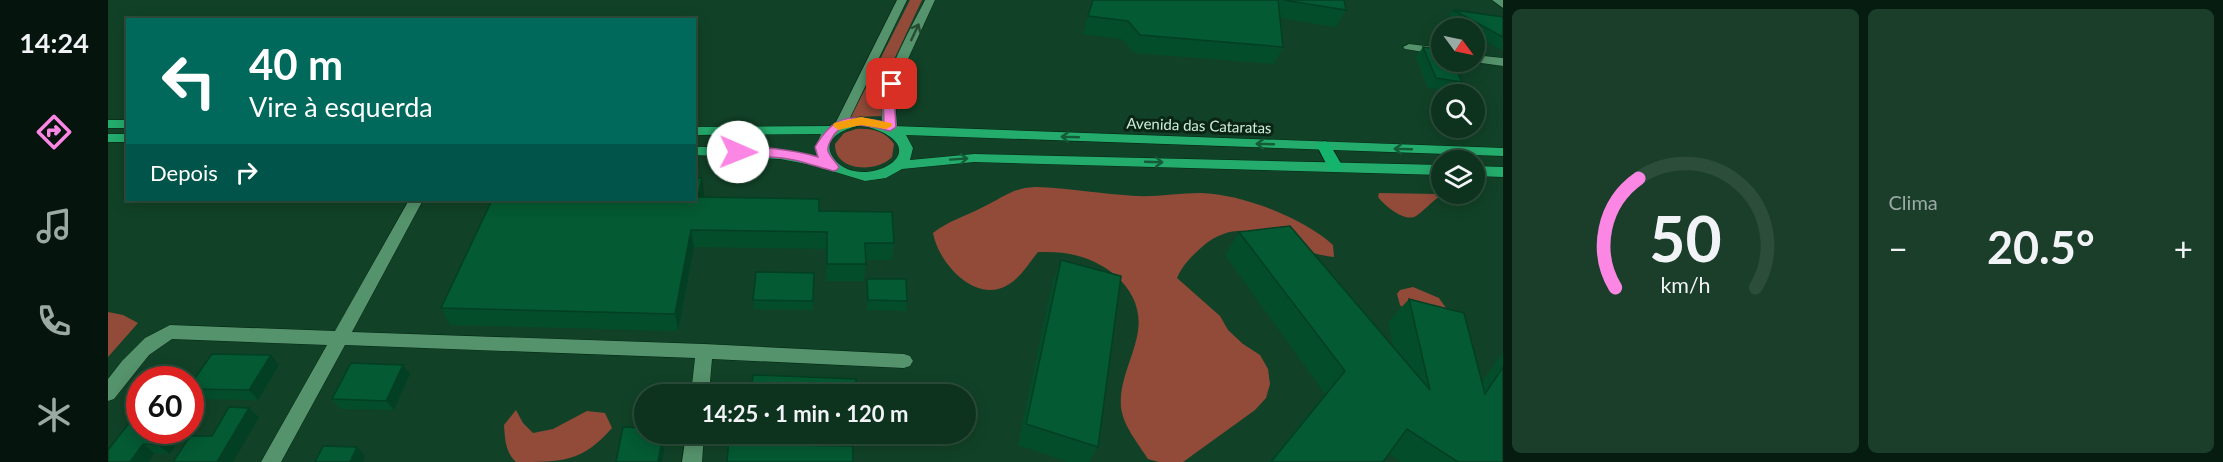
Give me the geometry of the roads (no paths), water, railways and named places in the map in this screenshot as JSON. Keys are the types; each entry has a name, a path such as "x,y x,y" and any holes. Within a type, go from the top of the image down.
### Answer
{"highway":[{"path":"1324,146 1335,167"}],"main road":[{"path":"696,131 788,132 836,127 861,121 892,128 907,145 908,152 901,165"},
{"path":"108,123 126,124"},
{"path":"833,167 822,154 821,147 836,127"},
{"name":"Avenida das Cataratas","path":"892,128 1503,152"},
{"path":"108,138 126,138"},
{"path":"696,151 782,153 805,157 852,175 874,176 885,174 901,165 974,158 1431,170"},
{"path":"1485,171 1503,172"}],"street":[{"path":"836,127 902,0"},
{"path":"892,128 889,96 896,72 930,0"},
{"path":"1497,0 1503,5"},
{"path":"1409,47 1431,50"},
{"path":"1485,60 1503,62"},
{"path":"271,462 415,201"},
{"path":"108,393 140,349 154,338 170,332 704,351 904,361"},
{"path":"701,384 704,351"},
{"path":"692,462 694,444"}]}
